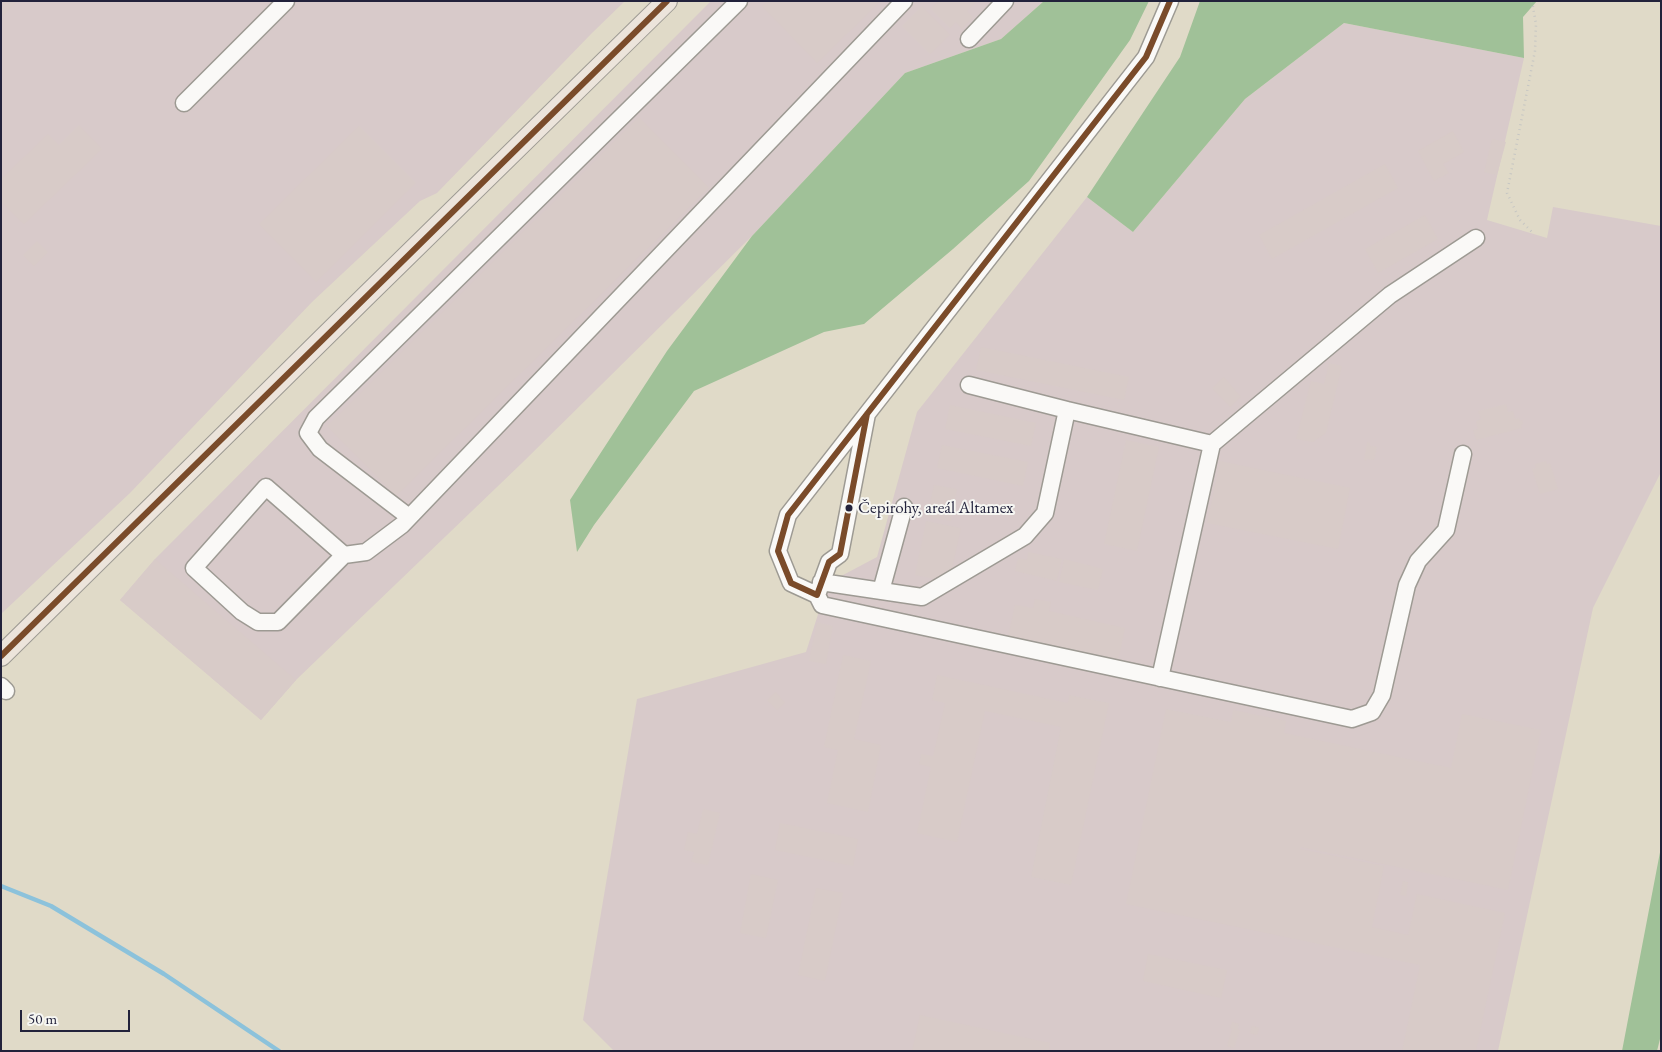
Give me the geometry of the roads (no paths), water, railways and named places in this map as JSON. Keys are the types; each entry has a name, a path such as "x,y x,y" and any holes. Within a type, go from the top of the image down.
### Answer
{"main road":[{"path":"1,656 667,1"}],"lane":[{"path":"184,103 286,1"},
{"path":"409,517 320,449 308,433 316,418 739,1"},
{"path":"344,555 266,487 194,568 242,612 258,622 278,622 344,555 366,552 402,525 904,1"},
{"path":"969,39 1005,1"},
{"path":"1067,410 1045,513 1025,536 922,597 881,591 819,588 791,583 778,551 788,515 1146,57 1170,1"},
{"path":"1160,678 1212,444 1390,295 1476,238"},
{"path":"969,385 1212,444"},
{"path":"867,414 840,554 829,562 819,588 822,605 1352,719 1372,712 1382,695 1407,584 1418,561 1446,530 1463,454"},
{"path":"881,591 904,507"}],"waterway":[{"path":"1,886 51,906 164,974 279,1051"}],"place":[{"name":"Čepirohy, areál Altamex","path":"849,508"}]}
